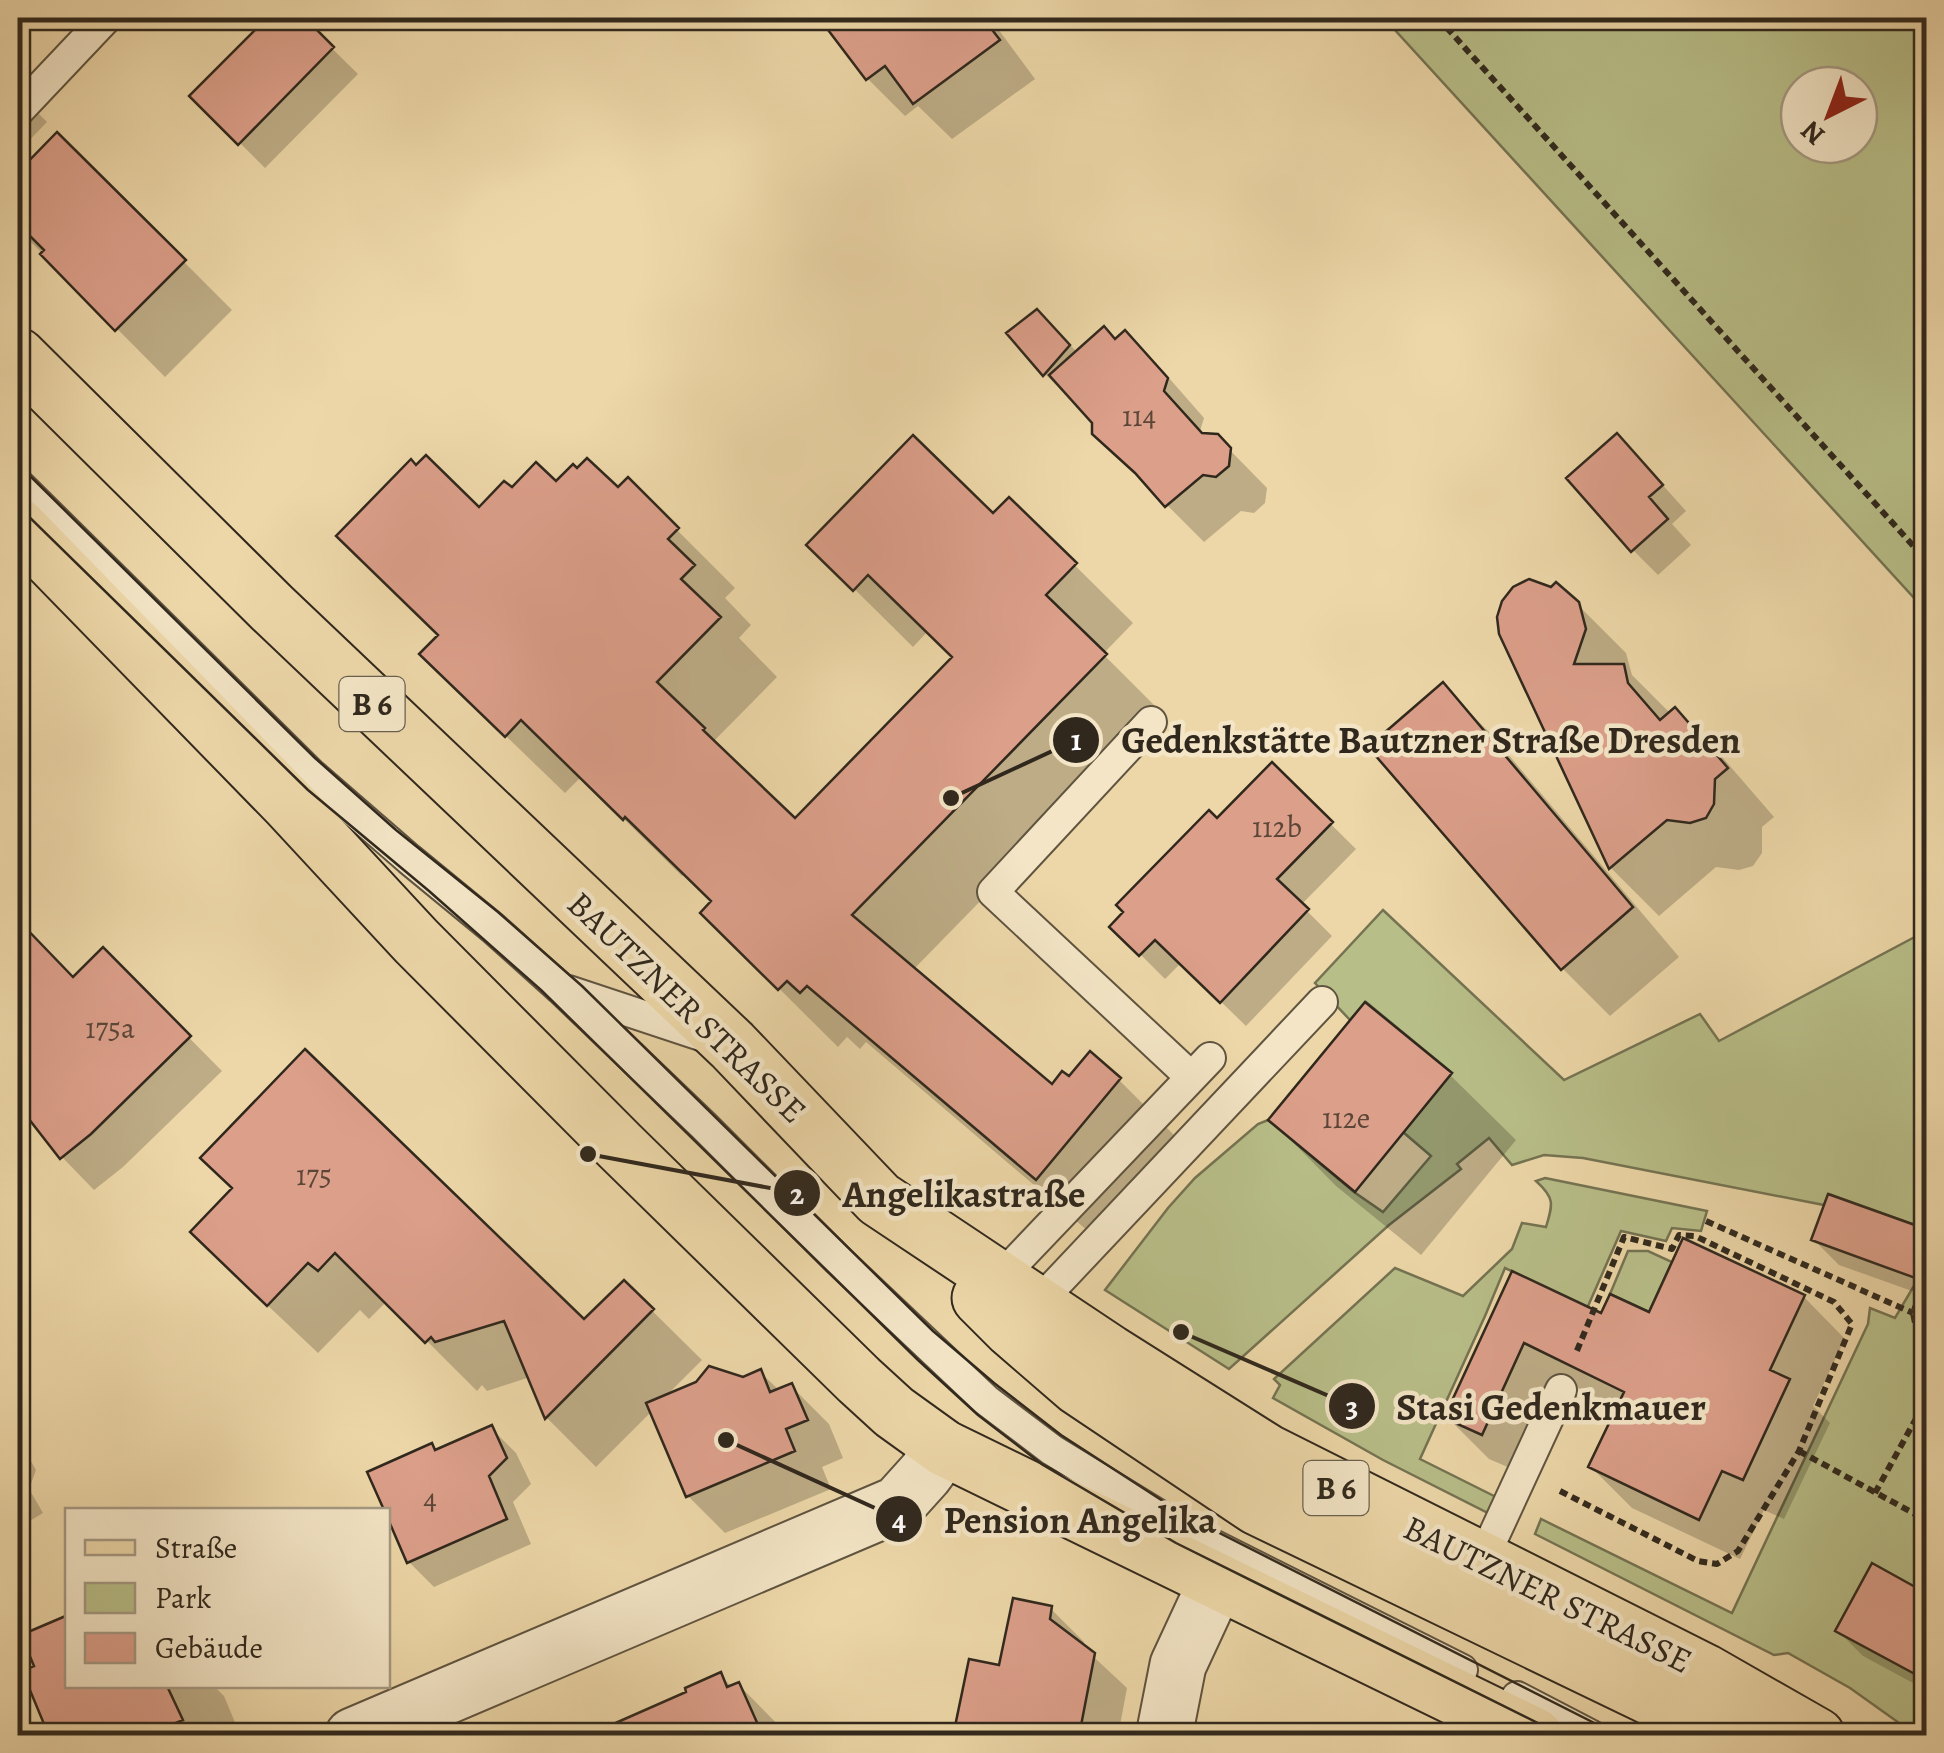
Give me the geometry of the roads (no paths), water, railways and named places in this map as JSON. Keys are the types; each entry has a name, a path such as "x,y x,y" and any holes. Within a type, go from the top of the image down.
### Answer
{"main road":[{"name":"BAUTZNER STRASSE","path":"18,356 272,608 732,1045 879,1200 1267,1452 1705,1672 1817,1736"},
{"path":"18,526 290,804 416,941 894,1412 944,1448 1535,1736"},
{"path":"879,1200 1078,1387 1257,1507 1692,1717 1722,1736"}],"street":[{"path":"353,1736 898,1504 944,1448"},
{"path":"1164,1736 1178,1666 1217,1581"}],"lane":[{"path":"18,110 106,18"},
{"path":"18,484 312,774 560,989 928,1346 997,1408 1052,1450 1181,1529 1592,1736"},
{"path":"1018,1292 1200,1067 993,892 1151,722"},
{"path":"290,804 408,859"},
{"path":"560,989 732,1045"},
{"path":"1018,1292 1322,1002"},
{"path":"1482,1562 1561,1390"},
{"path":"997,1408 1043,1465 1148,1548"}],"tram line":[{"path":"18,464 315,758 582,986 933,1331 994,1383 1061,1435 1186,1516 1620,1736"},
{"path":"18,506 308,790 541,990 978,1415 1043,1465 1176,1543 1564,1736"}],"place":[{"name":"Gedenkstätte Bautzner Straße Dresden","path":"951,798"},
{"name":"Angelikastraße","path":"588,1154"},
{"name":"Stasi Gedenkmauer","path":"1181,1332"},
{"name":"Pension Angelika","path":"726,1440"}]}
